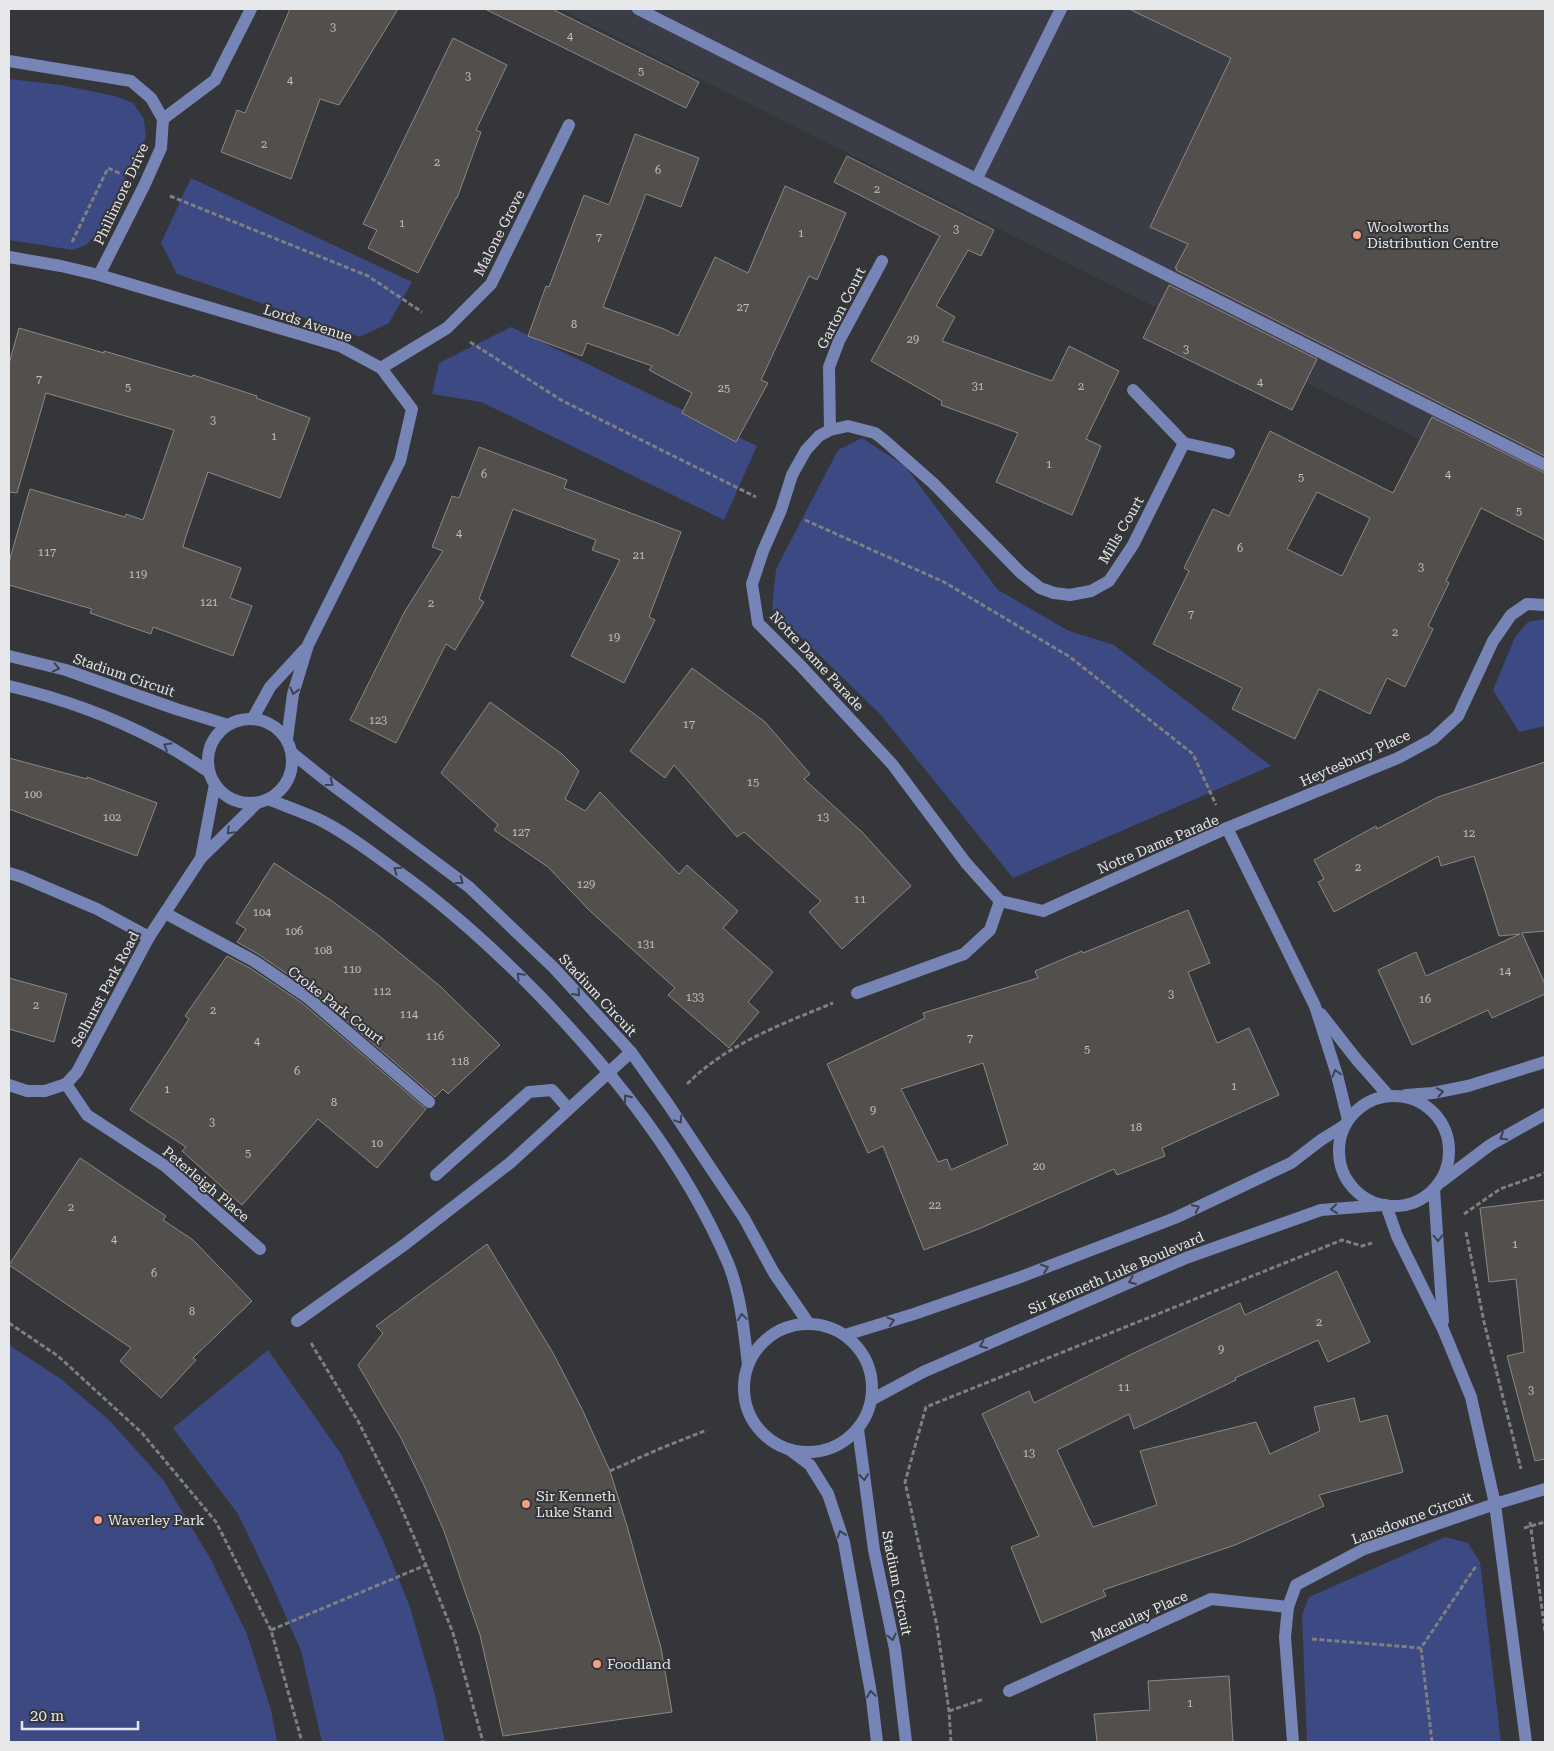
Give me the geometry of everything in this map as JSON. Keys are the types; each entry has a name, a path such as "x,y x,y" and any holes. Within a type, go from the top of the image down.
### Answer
{"street":[{"path":"9,61 131,82 151,98 163,119 215,80 251,9"},
{"path":"638,9 1545,465"},
{"path":"977,178 1061,9"},
{"name":"Phillimore Drive","path":"99,275 161,148 163,119"},
{"name":"Malone Grove","path":"381,368 446,328 491,284 570,125"},
{"name":"Lords Avenue","path":"9,258 61,266 99,275 340,346 381,368 412,409 400,461 308,645"},
{"name":"Garton Court","path":"830,430 829,367 839,341 882,261"},
{"path":"1133,390 1184,443 1229,453"},
{"name":"Mills Court","path":"830,430 848,426 875,433 934,484 1021,573 1040,588 1054,593 1070,595 1091,592 1109,580 1133,545 1184,443"},
{"name":"Notre Dame Parade","path":"830,430 819,436 806,450 792,475 781,510 763,551 752,584 758,624 800,665 892,764 966,863 1000,901 1043,911 1227,828 1315,1006 1337,1076 1347,1123"},
{"name":"Heytesbury Place","path":"1227,828 1398,758 1433,739 1458,716 1493,641 1511,615 1527,604 1545,605"},
{"path":"253,718 270,687 308,645"},
{"path":"287,739 293,694 308,645"},
{"name":"Stadium Circuit","path":"9,656 66,670 176,709 228,725"},
{"path":"9,686 32,691 102,715 160,742 209,772"},
{"path":"253,718 266,721 278,728 287,739 292,753 292,767 288,780 280,791 263,801 245,803 233,800 215,784 209,772 208,758 211,745 217,734 228,725 240,720 253,718"},
{"name":"Stadium Circuit","path":"292,753 469,887 554,968 631,1052 744,1218 774,1273 809,1324"},
{"name":"Selhurst Park Road","path":"201,858 215,784"},
{"path":"263,801 319,820 363,846 431,894 495,950 573,1031 608,1073 645,1120 690,1188 728,1264 739,1299 748,1366 745,1384 746,1404 754,1422 769,1439 790,1450 810,1465 828,1494 844,1542 872,1698 877,1742"},
{"name":"Selhurst Park Road","path":"66,1084 77,1072 149,937 201,858 263,801"},
{"path":"9,873 22,876 97,909 149,937"},
{"path":"857,993 964,954 990,930 1000,901"},
{"name":"Croke Park Court","path":"165,913 254,961 307,996 429,1102"},
{"name":"Notre Dame Parade","path":"1315,1006 1357,1060 1390,1095"},
{"path":"298,1321 404,1245 510,1163 631,1052"},
{"name":"Sir Kenneth Luke Boulevard","path":"1384,1205 1367,1199 1353,1188 1344,1174 1339,1158 1340,1141 1347,1123 1359,1108 1373,1100 1390,1095 1433,1093 1468,1086 1545,1062"},
{"path":"9,1085 27,1091 45,1091 66,1084"},
{"name":"Peterleigh Place","path":"66,1084 86,1115 165,1166 260,1249"},
{"path":"436,1175 529,1092 552,1090 568,1108"},
{"name":"Sir Kenneth Luke Boulevard","path":"1390,1095 1410,1097 1426,1105 1439,1118 1447,1134 1450,1152 1446,1170 1435,1188"},
{"name":"Sir Kenneth Luke Boulevard","path":"871,1400 922,1372 1186,1258 1321,1210 1384,1205 1400,1206 1412,1203 1424,1197 1490,1145 1545,1114"},
{"name":"Sir Kenneth Luke Boulevard","path":"845,1335 914,1314 1018,1278 1175,1218 1291,1163 1347,1123"},
{"name":"Lansdowne Circuit","path":"1435,1188 1443,1329"},
{"name":"Lansdowne Circuit","path":"1384,1205 1397,1236 1443,1329 1471,1397 1494,1504 1526,1742"},
{"path":"748,1366 758,1348 772,1335 790,1327 809,1324 828,1326 845,1335 858,1347 868,1363 872,1381 871,1400 867,1415 858,1429 844,1442 827,1450 808,1452 790,1450"},
{"name":"Stadium Circuit","path":"858,1429 874,1550 895,1650 906,1742"},
{"path":"1494,1504 1545,1489"},
{"name":"Lansdowne Circuit","path":"1292,1742 1285,1637 1288,1606 1296,1586 1364,1549 1494,1504"},
{"name":"Macaulay Place","path":"1009,1691 1211,1600 1288,1606"}],"path":[{"path":"61,266 108,168 144,186 368,276 560,400 781,510 944,582 1070,657 1193,754 1227,828"},
{"path":"668,1104 701,1070 762,1032 857,993"},
{"path":"1437,1221 1463,1214 1500,1189 1545,1173"},
{"path":"951,1742 949,1711 937,1626 905,1482 926,1407 1342,1240 1362,1246 1397,1236"},
{"path":"298,1321 358,1421 397,1498 453,1633 483,1742"},
{"path":"9,1323 58,1356 142,1433 216,1522 271,1630 302,1742"},
{"path":"610,1472 658,1448 707,1430"},
{"path":"1432,1742 1421,1648 1498,1533 1545,1522"},
{"path":"271,1630 426,1565"},
{"path":"1285,1637 1421,1648"},
{"path":"949,1711 1009,1691"}],"shaded area":[{"path":"560,9 1545,9 1545,502"},
{"path":"9,79 61,85 115,96 133,103 144,119 146,137 98,233 86,245 73,250 9,240"},
{"path":"191,178 412,282 389,323 360,337 177,274 161,243"},
{"path":"511,327 757,446 724,520 481,402 432,394 439,363"},
{"path":"862,438 905,466 998,590 1069,631 1114,645 1271,766 1013,878 880,714 772,609 776,569 838,450"},
{"path":"1545,619 1545,726 1519,732 1493,690 1515,637 1528,622"},
{"name":"Waverley Park","path":"9,1345 61,1379 109,1420 164,1481 210,1558 247,1634 271,1710 277,1742 9,1742"},
{"path":"268,1350 341,1454 383,1540 410,1607 435,1695 445,1742 322,1742 301,1651 273,1587 238,1514 173,1428"},
{"path":"1445,1537 1468,1543 1480,1562 1501,1742 1307,1742 1302,1615 1309,1597"}],"building":[{"path":"290,9 398,9 339,105 320,99 291,179 221,152 237,110 245,113"},
{"path":"485,9 552,9 699,82 686,108"},
{"name":"Woolworths Distribution Centre","path":"1129,9 1545,9 1545,456 1176,270 1177,268 1175,268 1188,244 1150,227 1231,58"},
{"path":"453,38 507,65 476,130 481,132 457,198 418,273 368,248 377,230 363,224"},
{"path":"635,134 699,158 681,207 646,194 603,307 678,336 715,257 748,273 785,186 846,213 817,280 809,276 761,380 768,383 736,442 682,413 692,393 649,370 652,366 587,343 582,356 528,336 546,286 549,287 584,195 609,205"},
{"path":"847,156 994,230 981,256 968,250 936,306 955,317 942,341 1052,381 1069,346 1119,371 1086,439 1101,446 1072,515 996,482 1018,433 941,405 942,401 871,361 940,236 834,182"},
{"path":"1169,285 1317,359 1292,410 1143,338"},
{"path":"19,328 192,377 193,375 257,396 256,398 310,418 280,498 208,472 186,536 183,547 241,568 230,598 252,606 233,656 153,627 151,634 90,613 92,609 9,585 9,562 30,489 125,517 126,514 143,520 174,430 46,393 17,493 9,492 9,364"},
{"path":"1432,417 1545,473 1545,540 1481,508 1446,581 1449,583 1428,626 1433,629 1405,687 1387,678 1370,714 1319,689 1295,739 1232,709 1242,688 1153,644 1189,571 1184,568 1213,509 1229,516 1270,431 1393,493","holes":["1317,492 1370,518 1342,576 1287,549"]},
{"path":"479,447 567,480 564,488 681,532 649,617 655,620 624,683 571,656 620,560 592,550 596,540 513,509 479,599 484,602 455,650 446,644 396,743 350,720 405,611 443,551 432,547 452,496 459,498"},
{"path":"692,668 765,722 810,774 804,779 862,832 911,886 842,949 809,912 821,901 744,832 737,837 674,765 665,778 630,751"},
{"path":"490,702 562,754 579,771 565,799 585,811 600,792 679,874 687,865 738,911 723,928 773,972 748,1002 759,1012 729,1048 668,995 675,988 590,911 548,867 494,830 498,825 441,773"},
{"path":"9,758 87,779 87,777 157,803 137,856 9,809"},
{"path":"1545,762 1545,931 1522,933 1545,984 1545,994 1492,1018 1488,1010 1412,1045 1378,970 1416,952 1426,976 1520,934 1499,936 1474,856 1441,866 1438,856 1334,912 1318,882 1324,879 1314,860 1376,826 1377,829 1438,797"},
{"path":"274,863 332,901 378,935 441,987 500,1045 448,1094 443,1089 435,1097 312,991 237,942 246,929 236,923"},
{"path":"1188,910 1210,963 1188,972 1217,1043 1249,1028 1279,1095 1162,1148 1165,1156 1117,1175 1114,1169 981,1228 924,1250 883,1146 868,1153 827,1064 925,1018 923,1013 1038,978 1035,971 1082,951 1083,953","holes":["983,1063 1008,1144 951,1170 947,1159 938,1162 901,1089"]},
{"path":"227,956 250,968 302,1003 426,1109 377,1168 318,1119 242,1205 182,1151 186,1147 130,1110 189,1019 185,1016"},
{"path":"9,978 67,994 54,1042 9,1029"},
{"path":"80,1158 166,1216 163,1220 193,1240 252,1301 193,1358 196,1360 161,1398 120,1361 131,1348 9,1265"},
{"path":"1545,1200 1545,1459 1535,1461 1507,1356 1524,1352 1516,1279 1489,1282 1480,1208"},
{"name":"Sir Kenneth Luke Stand","path":"487,1244 553,1353 582,1409 610,1471 661,1648 672,1712 503,1736 480,1635 444,1531 401,1438 358,1365 383,1333 376,1326"},
{"path":"1337,1271 1370,1342 1328,1362 1318,1340 1235,1378 1236,1380 1134,1429 1129,1414 1057,1450 1093,1527 1157,1505 1140,1451 1256,1422 1270,1454 1320,1431 1314,1407 1354,1398 1360,1422 1387,1415 1403,1472 1319,1495 1324,1506 1235,1545 1103,1590 1106,1596 1041,1623 1011,1547 1039,1536 982,1414 1029,1391 1034,1403 1240,1303 1245,1315"},
{"path":"1229,1676 1233,1742 1097,1742 1094,1714 1150,1710 1148,1681"}],"place":[{"name":"Woolworths Distribution Centre","path":"1357,235"},
{"name":"Sir Kenneth Luke Stand","path":"526,1504"},
{"name":"Waverley Park","path":"98,1520"},
{"name":"Foodland","path":"597,1664"}]}
